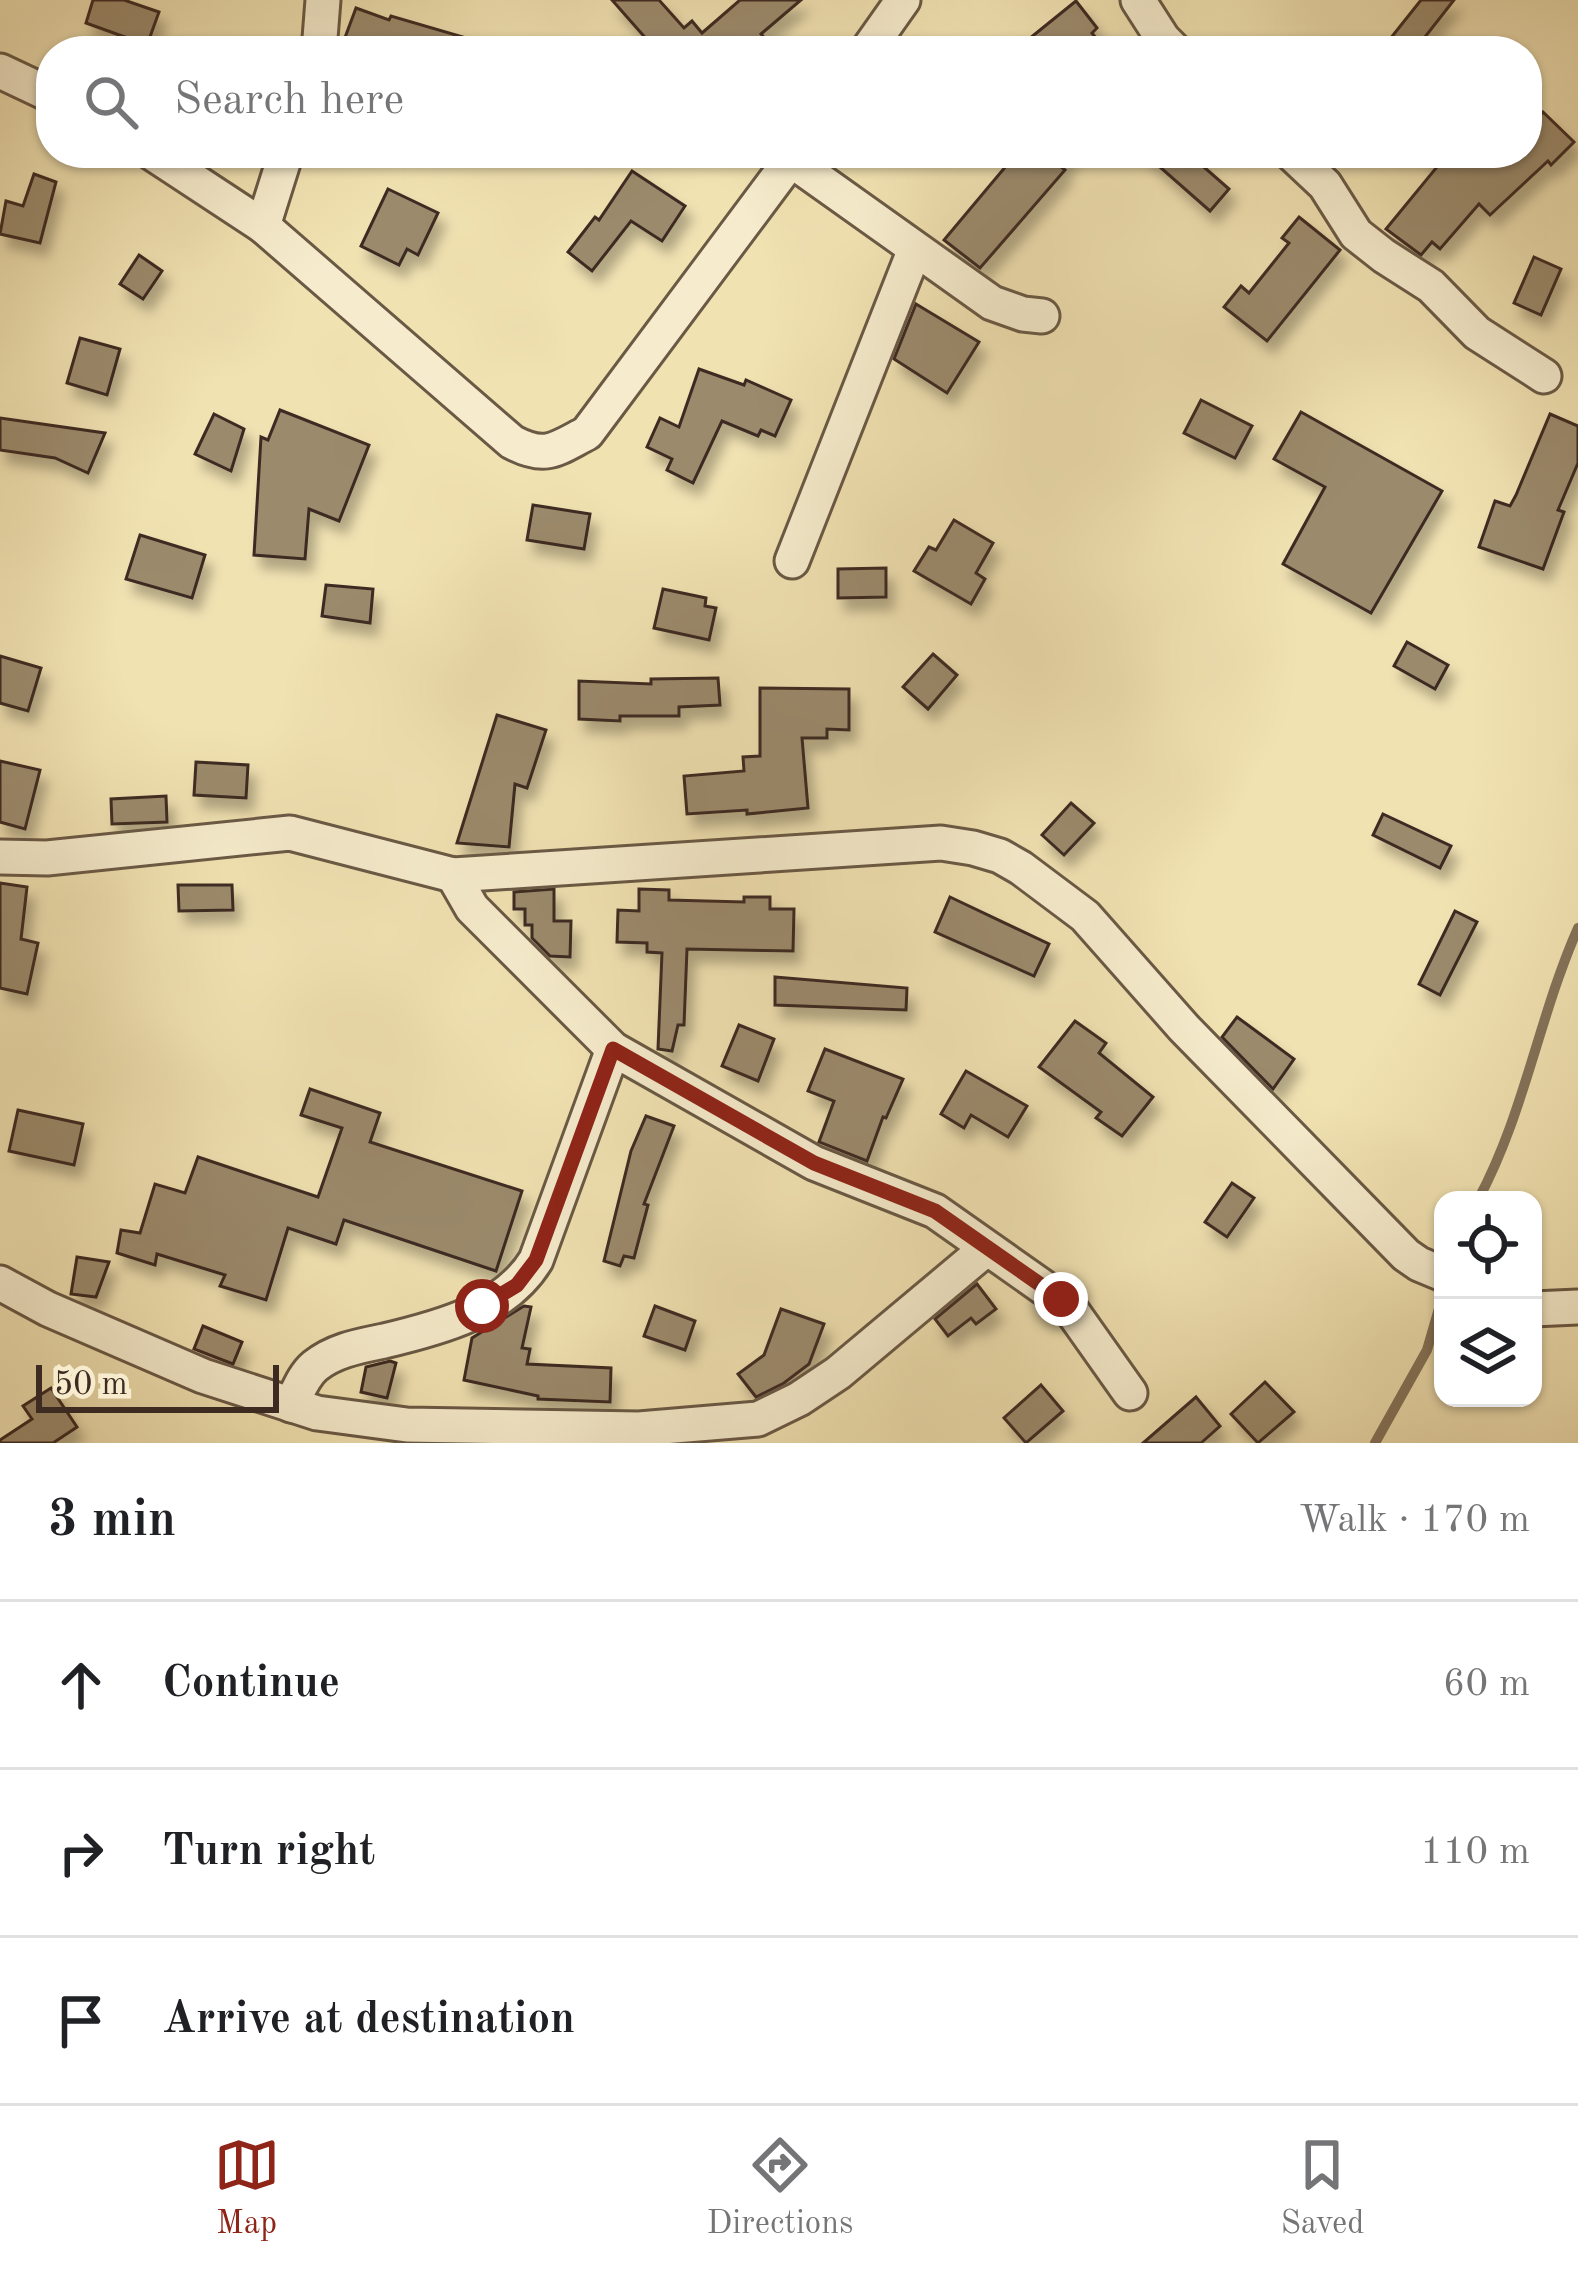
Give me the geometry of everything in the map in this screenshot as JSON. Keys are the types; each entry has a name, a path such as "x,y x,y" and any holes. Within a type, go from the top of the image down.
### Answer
{"street":[{"path":"321,36 323,0"},
{"path":"878,36 903,0"},
{"path":"1138,0 1161,36"},
{"path":"0,71 36,87"},
{"path":"175,168 263,226 512,442 532,453 555,450 587,433 786,168"},
{"path":"263,226 281,168"},
{"path":"808,168 992,304 1042,316"},
{"path":"1307,168 1325,185 1356,234 1431,286 1478,333 1544,376"},
{"path":"792,561 915,249"},
{"path":"0,857 47,858 290,832 453,875 941,843 974,848 1000,856 1084,916 1184,1028 1406,1255 1434,1269"},
{"path":"453,875 472,908 613,1049 814,1163 935,1211 1067,1304 1130,1393"},
{"path":"291,1405 306,1375 332,1356 442,1328 504,1294 527,1274 613,1049"},
{"path":"0,1283 48,1309 203,1376 317,1413 407,1425 638,1429 758,1419 799,1399 838,1373 986,1249"},
{"path":"1542,1309 1578,1307"}],"building":[{"path":"93,0 124,0 159,12 150,36 122,36 86,23"},
{"path":"612,0 659,0 684,28 692,21 702,33 740,0 801,0 763,36 644,36"},
{"path":"1421,0 1454,0 1426,36 1392,36"},
{"path":"1076,1 1097,28 1094,36 1033,36"},
{"path":"356,8 460,36 346,36"},
{"path":"1542,113 1574,142 1551,165 1548,161 1542,167"},
{"path":"1004,168 1065,170 980,268 944,240"},
{"path":"1161,168 1205,168 1229,189 1210,211"},
{"path":"1436,168 1540,168 1490,215 1479,204 1440,249 1432,242 1421,255 1386,229"},
{"path":"632,171 685,206 662,241 631,221 592,271 568,252 595,217 599,220"},
{"path":"34,174 56,182 40,243 0,234 6,201 23,206"},
{"path":"388,189 438,213 418,255 407,249 399,265 361,246"},
{"path":"1299,217 1340,250 1267,341 1224,307 1241,286 1249,293 1289,243 1282,238"},
{"path":"139,255 162,271 143,299 120,284"},
{"path":"1534,257 1561,269 1541,315 1514,303"},
{"path":"916,304 979,342 947,393 894,359"},
{"path":"80,338 120,349 107,395 67,383"},
{"path":"699,369 744,385 746,380 791,400 775,436 761,430 758,436 722,421 693,483 667,470 672,459 647,447 660,418 679,427"},
{"path":"1201,400 1252,426 1235,458 1184,433"},
{"path":"280,410 369,445 339,521 309,509 305,559 254,555 261,437 268,440"},
{"path":"1301,412 1442,491 1371,613 1283,564 1325,487 1274,459"},
{"path":"214,414 244,429 231,471 195,454"},
{"path":"1550,414 1578,426 1578,463 1558,510 1564,512 1543,569 1479,547 1495,501 1510,506 1516,495"},
{"path":"0,418 105,433 88,473 55,458 0,450"},
{"path":"533,505 590,514 584,549 527,540"},
{"path":"954,520 993,543 976,573 985,579 971,604 914,571 929,547 936,550"},
{"path":"140,535 205,555 192,598 126,579"},
{"path":"886,568 886,597 838,598 838,569"},
{"path":"326,585 373,589 370,623 322,616"},
{"path":"663,589 706,598 705,606 716,608 709,640 654,628"},
{"path":"1407,642 1448,665 1435,689 1394,666"},
{"path":"933,654 957,675 928,709 903,687"},
{"path":"0,656 41,668 28,711 0,703"},
{"path":"718,678 720,705 679,707 679,716 579,719 579,681 651,684 651,679"},
{"path":"760,688 849,689 849,730 827,729 827,738 802,738 808,808 687,814 684,776 744,771 743,757 760,756"},
{"path":"497,715 546,730 527,788 515,784 509,847 457,843"},
{"path":"0,761 40,770 25,829 0,822"},
{"path":"196,762 248,765 246,798 194,795"},
{"path":"166,796 167,822 112,824 111,799"},
{"path":"1071,803 1094,823 1064,855 1042,835"},
{"path":"1383,814 1451,846 1440,868 1373,835"},
{"path":"0,883 27,887 21,939 38,943 27,994 0,988"},
{"path":"178,885 232,885 233,910 179,911"},
{"path":"554,889 554,921 571,921 570,957 550,956 532,938 532,925 525,925 525,909 514,909 514,892"},
{"path":"639,889 669,890 669,900 744,902 744,897 770,897 770,909 794,909 793,951 687,949 684,1025 678,1025 672,1051 658,1049 662,953 647,952 647,943 617,942 618,910 639,911"},
{"path":"950,897 1049,944 1034,976 935,932"},
{"path":"1455,911 1477,922 1440,995 1419,984"},
{"path":"775,977 907,988 906,1010 775,1005"},
{"path":"1237,1017 1294,1059 1273,1089 1222,1037"},
{"path":"1075,1021 1106,1043 1099,1053 1153,1097 1122,1136 1096,1118 1101,1112 1039,1067"},
{"path":"739,1025 774,1039 758,1081 722,1066"},
{"path":"825,1049 903,1079 867,1161 819,1142 834,1101 808,1091"},
{"path":"966,1071 1027,1106 1008,1137 971,1115 964,1128 941,1114"},
{"path":"310,1089 380,1113 370,1142 522,1191 496,1271 344,1220 336,1244 288,1228 266,1300 220,1286 225,1275 157,1254 155,1265 117,1253 121,1230 140,1233 155,1184 185,1193 198,1157 318,1197 342,1128 301,1115"},
{"path":"18,1110 83,1124 74,1165 9,1151"},
{"path":"646,1116 674,1126 644,1204 648,1205 634,1258 624,1256 620,1266 604,1261 631,1151"},
{"path":"1232,1183 1254,1198 1227,1237 1205,1222"},
{"path":"77,1257 109,1262 96,1297 71,1294"},
{"path":"977,1284 996,1309 976,1324 971,1318 948,1336 935,1319"},
{"path":"524,1306 531,1307 522,1348 530,1349 527,1364 611,1368 610,1402 538,1399 464,1380 472,1338"},
{"path":"655,1306 695,1321 685,1350 644,1336"},
{"path":"781,1309 824,1324 809,1364 756,1397 738,1374 764,1355"},
{"path":"203,1326 242,1342 233,1364 194,1349"},
{"path":"396,1363 387,1398 361,1392 366,1367"},
{"path":"1265,1382 1294,1412 1258,1443 1231,1414"},
{"path":"1041,1385 1063,1411 1026,1443 1004,1418"},
{"path":"51,1388 77,1427 53,1443 0,1443 32,1419 23,1406"},
{"path":"1196,1397 1220,1426 1201,1443 1143,1443"}],"waterway":[{"path":"1482,1191 1508,1134 1578,928"},
{"path":"1375,1443 1427,1350 1442,1299"}],"route":[{"path":"482,1306 517,1285 536,1260 613,1049 814,1163 935,1211 1061,1299"}]}
